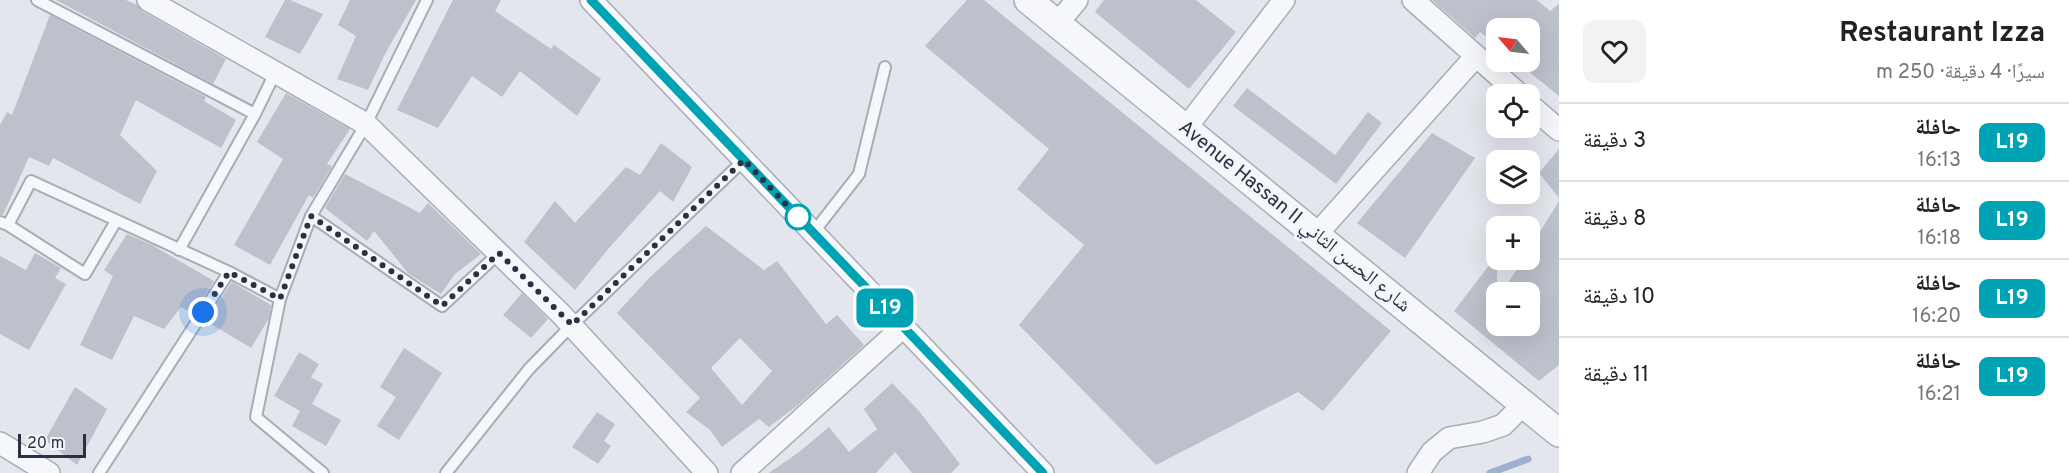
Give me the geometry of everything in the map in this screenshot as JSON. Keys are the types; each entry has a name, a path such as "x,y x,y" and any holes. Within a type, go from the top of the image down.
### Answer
{"street":[{"path":"148,0 366,124 572,325 707,473"},
{"path":"591,0 1043,473"},
{"name":"Avenue Hassan II شارع الحسن الثاني","path":"1029,0 1524,404 1557,428"},
{"path":"1057,24 1077,0"},
{"path":"1186,129 1284,0"},
{"path":"1413,0 1508,84"},
{"path":"1316,235 1476,56"},
{"path":"1540,114 1559,130"},
{"path":"742,473 903,327"},
{"path":"1418,473 1432,452 1449,438 1483,432 1503,425 1524,404"},
{"path":"0,443 49,473"}],"lane":[{"path":"37,0 255,114"},
{"path":"322,473 256,417 280,299 311,216 366,124 428,0"},
{"path":"813,233 859,174 885,67"},
{"path":"179,250 255,114 275,73"},
{"path":"446,473 529,369 744,160"},
{"path":"116,221 84,274 4,224 31,181 229,272 280,299"},
{"path":"311,216 442,306 499,253"},
{"path":"99,473 229,272"}],"building":[{"path":"56,0 126,0 226,59 213,84"},
{"path":"285,0 323,14 300,54 265,37"},
{"path":"350,0 416,0 385,54 368,90 337,79 356,36 338,25"},
{"path":"453,0 501,0 495,11 551,49 554,45 601,79 577,116 520,71 502,97 472,76 438,128 397,110"},
{"path":"967,0 984,0 1391,331 1323,411 1298,392 1156,465 1019,325 1084,245 1017,189 1049,149 925,46"},
{"path":"1104,0 1196,0 1236,32 1189,89 1095,12"},
{"path":"1432,0 1537,0 1550,11 1559,4 1559,96 1529,72 1540,72 1540,18 1486,18 1486,37 1480,32 1475,38"},
{"path":"50,15 206,97 204,101 236,120 221,148 136,100 120,135 157,171 140,204 53,158 49,166 29,157 3,215 0,215 0,125 7,112 12,115"},
{"path":"1247,88 1335,155 1368,112 1382,123 1336,184 1233,106"},
{"path":"286,93 350,129 327,164 332,166 313,198 309,195 270,265 234,245 283,159 257,142"},
{"path":"1432,133 1475,158 1405,258 1357,223"},
{"path":"661,143 692,167 673,202 660,191 575,290 524,242 555,201 575,223 626,167 640,175"},
{"path":"1559,149 1559,198 1540,174"},
{"path":"345,174 420,213 428,203 481,254 455,274 441,294 409,274 374,231 367,241 325,208"},
{"path":"1559,201 1559,365 1539,381 1454,311 1486,269 1497,270 1497,282 1486,282 1486,336 1540,336 1540,282 1509,282 1516,270 1540,270 1540,232"},
{"path":"706,226 764,270 777,261 826,324 837,315 864,345 798,405 769,427 759,419 722,447 710,430 686,412 700,398 617,313 650,277","holes":["740,338 772,371 742,405 711,368"]},
{"path":"127,234 152,245 214,281 193,314 181,307 164,329 134,316 112,360 80,345 113,276 104,270"},
{"path":"35,253 61,268 55,278 66,284 29,350 0,334 0,256 26,270"},
{"path":"232,282 271,305 269,318 251,348 206,321"},
{"path":"522,293 548,319 531,338 503,315"},
{"path":"404,348 442,373 399,440 377,426 396,397 380,387"},
{"path":"299,352 319,364 311,377 323,384 312,404 341,420 326,446 292,426 300,411 274,396"},
{"path":"892,383 919,411 960,464 951,473 912,473 895,452 876,473 769,473 829,427 849,452 877,429 864,409"},
{"path":"75,387 107,409 77,465 45,440"},
{"path":"597,412 615,424 604,441 611,446 598,464 572,447"}],"waterway":[{"path":"1490,473 1528,459"}],"bus line":[{"name":"L19","path":"591,0 1043,473"}],"route":[{"path":"203,312 229,272 280,299 311,216 442,306 499,253 572,325 744,160 798,217"}]}
